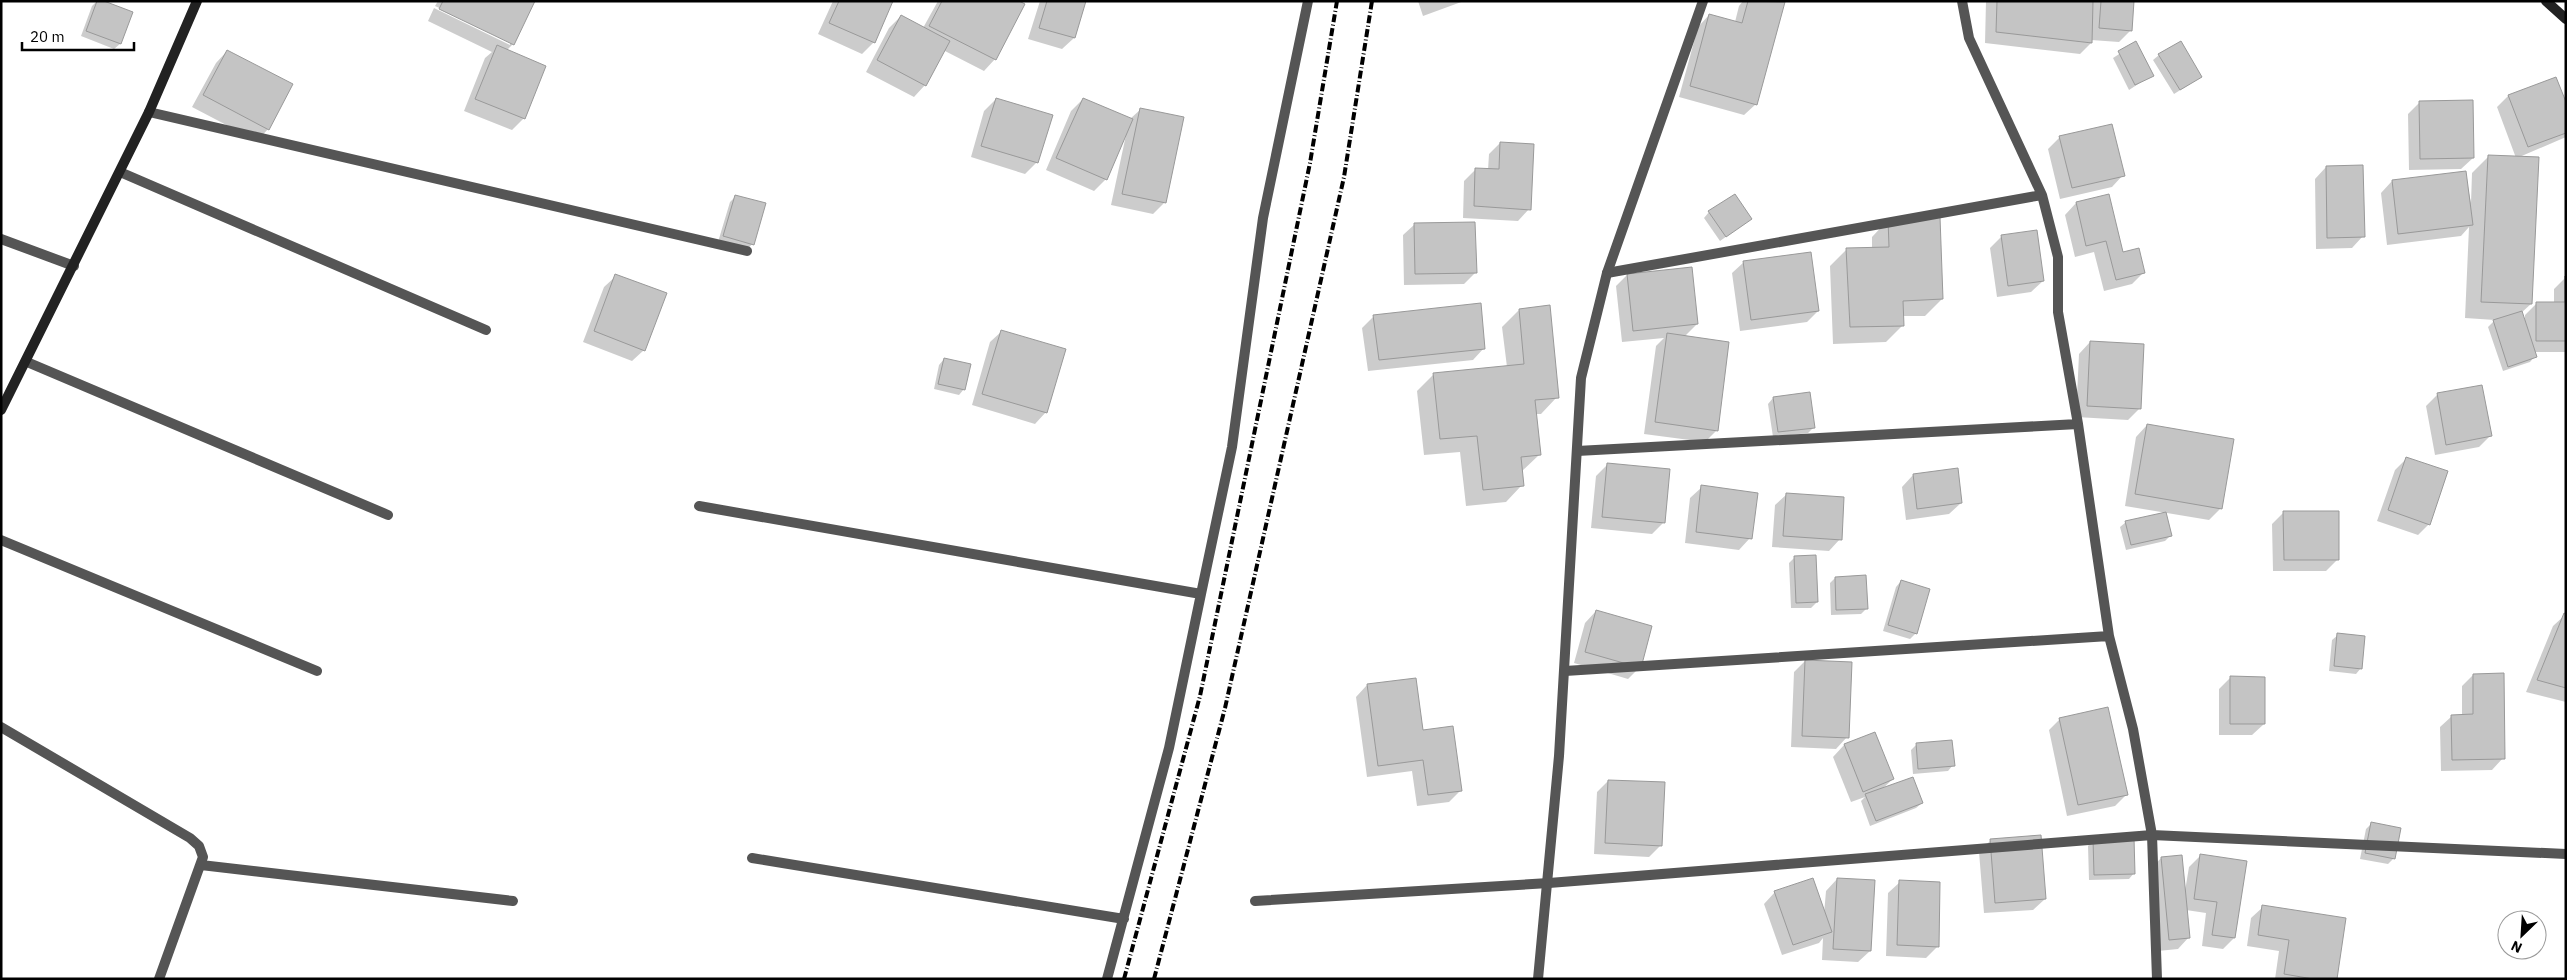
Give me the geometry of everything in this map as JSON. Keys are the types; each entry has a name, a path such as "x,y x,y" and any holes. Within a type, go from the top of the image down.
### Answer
{"main road":[{"path":"1,410 27,362 149,112 198,1"},
{"path":"2546,1 2566,19"}],"street":[{"path":"1107,979 1169,748 1232,447 1263,218 1308,1"},
{"path":"1538,979 1548,884 1564,671 1581,378 1607,273 1702,1"},
{"path":"1962,1 1969,38 2042,195 2058,258 2058,312 2078,424 2109,636 2133,729 2152,835 2157,979"},
{"path":"149,112 746,251"},
{"path":"120,172 486,330"},
{"path":"1607,273 2042,195"},
{"path":"1,238 74,266"},
{"path":"27,362 388,515"},
{"path":"1577,451 2078,424"},
{"path":"699,506 1201,594"},
{"path":"1,540 317,671"},
{"path":"1564,671 2109,636"},
{"path":"1,727 190,838 199,846 203,857 201,865 159,979"},
{"path":"1255,901 1548,884 2152,835 2566,854"},
{"path":"752,858 1124,919"},
{"path":"201,865 513,901"}],"building":[{"path":"97,1 104,1 133,12 121,44 86,31"},
{"path":"443,1 535,1 514,45 439,9"},
{"path":"839,1 893,1 875,43 829,23"},
{"path":"942,1 1019,1 1025,4 996,60 929,26"},
{"path":"1047,1 1086,1 1075,38 1039,28"},
{"path":"1748,1 1785,2 1757,105 1690,86 1709,14 1742,23"},
{"path":"1997,1 2093,1 2092,43 1996,32"},
{"path":"2101,1 2134,1 2132,31 2099,28"},
{"path":"901,15 950,41 926,86 877,60"},
{"path":"2136,41 2154,76 2135,85 2118,51"},
{"path":"2181,41 2202,77 2180,90 2158,54"},
{"path":"497,45 546,66 525,119 475,99"},
{"path":"227,50 293,84 269,130 203,95"},
{"path":"2556,77 2566,102 2566,133 2528,147 2508,95"},
{"path":"996,98 1053,115 1038,163 981,146"},
{"path":"1083,98 1133,119 1107,180 1056,158"},
{"path":"2473,100 2474,158 2420,159 2419,101"},
{"path":"1140,108 1184,117 1166,203 1122,194"},
{"path":"2112,124 2125,176 2072,188 2059,136"},
{"path":"1500,142 1534,144 1531,210 1474,206 1475,168 1499,169"},
{"path":"2488,155 2539,157 2532,304 2481,302"},
{"path":"2363,165 2365,237 2327,238 2326,166"},
{"path":"2466,171 2473,225 2398,234 2392,180"},
{"path":"1735,194 1752,219 1726,237 1708,211"},
{"path":"2109,194 2123,252 2139,248 2145,273 2116,280 2106,241 2086,246 2076,202"},
{"path":"735,195 766,203 754,245 723,236"},
{"path":"1940,217 1943,299 1903,301 1904,326 1850,327 1846,248 1889,247 1888,219"},
{"path":"1475,222 1477,273 1415,274 1414,223"},
{"path":"2037,230 2044,281 2008,286 2001,235"},
{"path":"1811,252 1819,311 1751,320 1743,261"},
{"path":"1692,267 1698,324 1633,331 1627,274"},
{"path":"615,274 667,293 645,351 594,331"},
{"path":"2565,276 2566,341 2536,341 2536,302 2565,302"},
{"path":"1481,303 1485,349 1379,360 1373,315"},
{"path":"1550,305 1559,398 1535,400 1541,455 1521,457 1524,486 1483,490 1477,436 1440,439 1433,373 1524,364 1519,309"},
{"path":"2522,311 2537,357 2508,367 2493,320"},
{"path":"1001,330 1066,349 1047,413 982,394"},
{"path":"1667,333 1729,342 1718,431 1655,422"},
{"path":"2090,341 2144,344 2141,409 2087,406"},
{"path":"944,358 971,364 965,390 938,384"},
{"path":"2482,385 2492,436 2446,445 2437,393"},
{"path":"1810,392 1815,428 1778,432 1773,397"},
{"path":"2147,424 2234,439 2222,509 2135,494"},
{"path":"2406,457 2448,471 2430,525 2388,510"},
{"path":"1607,463 1670,469 1665,523 1602,517"},
{"path":"1958,468 1962,503 1917,509 1913,474"},
{"path":"1701,485 1758,493 1752,539 1696,532"},
{"path":"1786,493 1844,497 1842,540 1783,536"},
{"path":"2283,511 2339,511 2339,560 2284,560"},
{"path":"2166,512 2172,536 2131,545 2125,521"},
{"path":"1816,555 1818,602 1796,603 1794,556"},
{"path":"1866,575 1868,609 1836,610 1835,577"},
{"path":"1901,580 1930,589 1917,634 1888,625"},
{"path":"1596,610 1652,626 1641,668 1585,652"},
{"path":"2564,613 2566,614 2566,688 2537,680"},
{"path":"2337,633 2365,636 2362,669 2334,666"},
{"path":"1805,660 1852,662 1849,738 1802,736"},
{"path":"2504,673 2505,759 2452,760 2451,715 2473,714 2473,674"},
{"path":"2230,676 2265,677 2265,724 2230,724"},
{"path":"1416,678 1423,730 1453,726 1462,791 1428,795 1423,760 1378,766 1367,684"},
{"path":"2108,707 2128,795 2078,805 2059,718"},
{"path":"1875,732 1894,779 1863,792 1844,744"},
{"path":"1952,740 1955,766 1918,769 1916,743"},
{"path":"1913,777 1923,803 1876,821 1865,794"},
{"path":"1608,780 1665,782 1662,846 1605,843"},
{"path":"2371,822 2401,828 2395,859 2365,853"},
{"path":"2041,835 2046,899 1995,903 1990,839"},
{"path":"2134,838 2135,874 2094,875 2093,839"},
{"path":"2200,854 2247,861 2235,938 2212,935 2217,902 2194,899"},
{"path":"2182,855 2190,938 2169,940 2161,857"},
{"path":"1813,878 1832,932 1793,945 1774,891"},
{"path":"1837,878 1875,880 1871,951 1833,949"},
{"path":"1899,880 1940,882 1939,947 1897,945"},
{"path":"2262,905 2346,918 2337,979 2313,979 2284,974 2289,940 2258,935"}],"railway":[{"path":"1124,979 1200,696 1310,163 1337,1"},
{"path":"1154,979 1225,708 1344,177 1372,1"}]}
